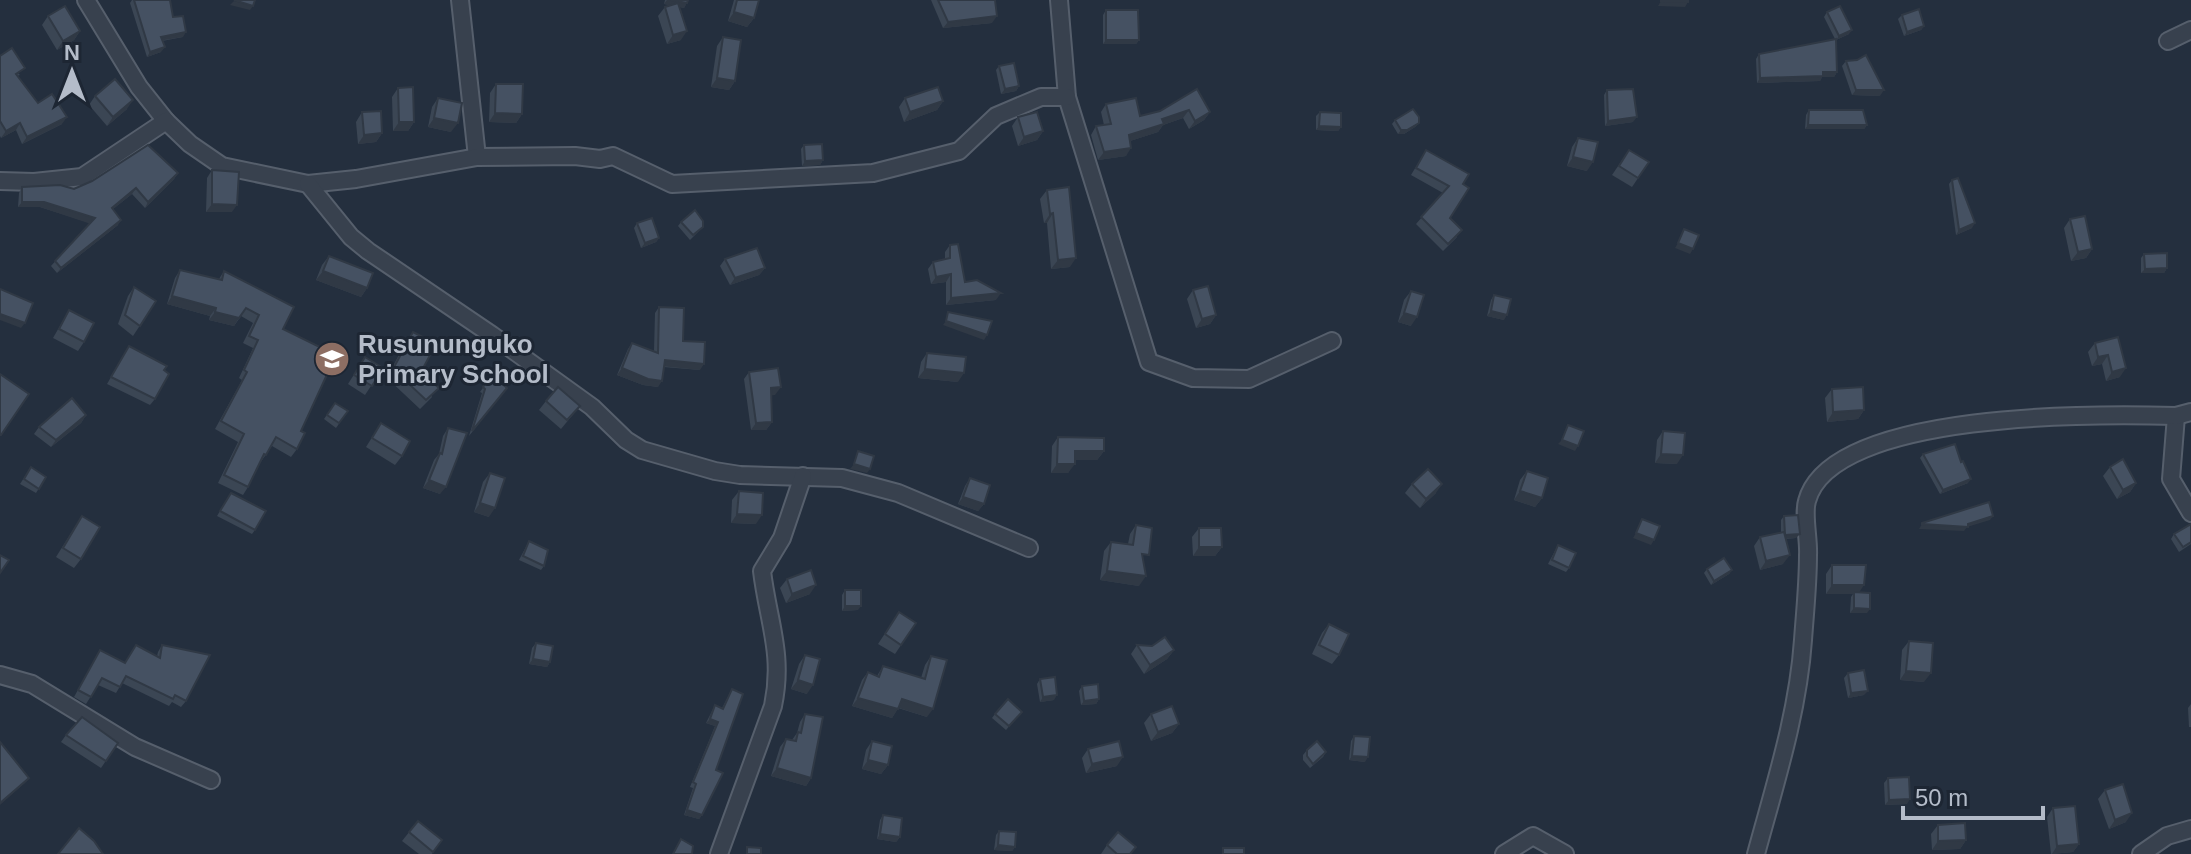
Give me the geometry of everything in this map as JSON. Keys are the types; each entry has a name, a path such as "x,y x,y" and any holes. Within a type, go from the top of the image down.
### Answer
{"street":[{"path":"86,0 139,87 166,121 190,144 222,166 243,173 308,184 356,179 477,157 575,156 600,159 613,156 672,184 873,173 959,151 996,116 1041,97 1067,97"},
{"path":"460,0 477,157"},
{"path":"1059,0 1067,97 1149,362 1193,378 1249,379 1332,341"},
{"path":"2168,41 2191,30"},
{"path":"0,181 34,182 82,177 166,121"},
{"path":"308,184 359,244 592,407 633,446 715,471 740,475 842,478 898,493 1029,548"},
{"path":"1756,854 1791,728 1803,644 1808,555 1807,501 1823,474 1855,451 1994,420 2079,414 2184,414 2171,479 2191,513"},
{"path":"719,854 773,706 778,681 778,655 762,571 782,538 803,476"},
{"path":"0,675 32,684 135,747 211,780"},
{"path":"2141,854 2167,836 2191,829"},
{"path":"1504,854 1533,836 1565,854"}],"building":[{"path":"134,0 170,0 173,17 183,16 186,32 161,37 165,47 150,52"},
{"path":"234,0 255,0 253,6"},
{"path":"737,0 759,0 754,18 734,12"},
{"path":"938,0 995,0 997,16 948,22"},
{"path":"1688,0 1688,2 1661,1"},
{"path":"678,3 687,31 673,35 665,7"},
{"path":"65,6 80,31 63,41 48,16"},
{"path":"1840,6 1852,30 1839,36 1827,12"},
{"path":"1919,9 1924,26 1907,32 1902,15"},
{"path":"1106,10 1138,10 1139,40 1106,40"},
{"path":"723,37 741,40 735,81 717,78"},
{"path":"1836,39 1837,72 1823,72 1823,76 1760,78 1759,54"},
{"path":"12,48 25,68 16,74 38,103 52,94 67,117 27,137 20,123 6,131 0,121 0,56"},
{"path":"1866,55 1884,90 1856,90 1846,61"},
{"path":"1014,63 1019,86 1005,89 999,66"},
{"path":"115,79 133,100 113,117 95,96"},
{"path":"496,84 523,84 522,114 495,113"},
{"path":"413,87 414,122 399,122 398,88"},
{"path":"938,87 943,101 910,112 905,98"},
{"path":"1197,89 1210,112 1195,121 1189,110 1162,119 1164,124 1129,135 1131,148 1104,152 1096,126 1111,124 1106,104 1136,98 1140,116 1160,111"},
{"path":"1633,89 1637,117 1608,121 1607,90"},
{"path":"438,98 462,103 458,123 434,118"},
{"path":"1413,109 1419,123 1401,130 1395,120"},
{"path":"1809,110 1863,110 1867,125 1808,125"},
{"path":"381,111 382,133 364,135 362,112"},
{"path":"1037,112 1043,131 1024,137 1018,117"},
{"path":"1320,112 1341,113 1341,127 1319,126"},
{"path":"1578,138 1598,142 1593,162 1573,157"},
{"path":"822,144 823,160 805,161 804,145"},
{"path":"148,145 178,173 148,202 136,188 112,208 121,220 61,268 55,261 95,218 44,202 22,202 22,187 60,185 74,189"},
{"path":"1426,150 1469,174 1463,184 1469,188 1450,218 1462,230 1448,244 1421,217 1449,186 1416,168"},
{"path":"1629,150 1649,162 1638,178 1619,166"},
{"path":"212,170 239,172 237,205 212,204"},
{"path":"1958,178 1975,223 1959,230 1952,180"},
{"path":"1069,187 1076,258 1058,260 1047,190"},
{"path":"695,210 703,221 703,227 693,235 681,222"},
{"path":"2085,216 2092,249 2078,252 2070,219"},
{"path":"652,218 659,238 645,243 637,223"},
{"path":"1684,229 1699,235 1693,249 1678,243"},
{"path":"958,244 965,282 977,280 1001,293 951,298 951,274 936,277 933,262 950,258 950,245"},
{"path":"757,248 765,268 735,278 725,259"},
{"path":"2167,253 2167,268 2145,269 2144,254"},
{"path":"329,256 373,273 367,288 323,271"},
{"path":"180,270 222,280 224,271 294,307 283,329 336,355 301,431 305,433 297,449 276,437 248,487 224,475 244,434 221,421 247,372 244,370 258,340 249,336 259,315 246,308 239,318 172,296"},
{"path":"1208,286 1216,315 1202,319 1193,290"},
{"path":"134,287 156,301 140,326 125,315"},
{"path":"0,289 33,303 25,323 0,314"},
{"path":"1411,291 1424,295 1417,317 1404,313"},
{"path":"1494,295 1511,299 1507,315 1491,311"},
{"path":"659,307 684,308 683,341 705,342 704,364 665,360 662,381 648,379 622,368 632,343 658,353"},
{"path":"69,310 94,323 84,342 59,329"},
{"path":"948,312 992,321 987,335 946,321"},
{"path":"413,332 436,344 421,372 439,388 426,400 393,369"},
{"path":"2118,337 2126,368 2112,372 2108,355 2098,357 2095,343"},
{"path":"129,346 167,366 164,370 169,374 155,399 111,377"},
{"path":"927,353 966,357 964,373 925,369"},
{"path":"365,357 383,368 372,386 354,375"},
{"path":"778,368 781,387 771,388 772,422 756,423 749,372"},
{"path":"0,374 29,394 1,435 0,435"},
{"path":"492,375 507,388 472,431 485,389 483,387"},
{"path":"558,387 580,406 567,420 546,401"},
{"path":"1863,387 1864,410 1833,412 1832,389"},
{"path":"72,398 86,415 56,440 39,427"},
{"path":"335,403 348,411 339,423 327,415"},
{"path":"381,423 410,441 402,456 372,438"},
{"path":"1568,425 1584,431 1578,446 1562,440"},
{"path":"448,428 467,433 446,487 429,480 442,454"},
{"path":"1663,431 1685,433 1683,455 1661,454"},
{"path":"1058,437 1104,438 1104,451 1075,451 1075,464 1057,464"},
{"path":"1955,444 1971,479 1943,490 1923,454"},
{"path":"858,451 874,456 870,469 854,464"},
{"path":"2123,459 2136,483 2123,490 2110,467"},
{"path":"31,467 46,477 39,489 24,479"},
{"path":"1428,469 1442,484 1426,499 1412,484"},
{"path":"1527,471 1548,478 1542,498 1520,491"},
{"path":"490,473 505,478 495,508 480,503"},
{"path":"970,478 990,485 984,504 963,497"},
{"path":"739,491 763,493 762,515 737,514"},
{"path":"231,493 266,511 255,530 220,511"},
{"path":"1989,502 1993,516 1968,524 1968,527 1922,524 1922,523"},
{"path":"1798,515 1800,534 1785,535 1784,516"},
{"path":"82,516 100,527 81,559 63,548"},
{"path":"1642,519 1660,526 1654,540 1636,533"},
{"path":"2191,524 2191,542 2183,547 2174,534"},
{"path":"1136,525 1152,528 1149,555 1142,554 1146,576 1107,571 1111,542 1133,545"},
{"path":"1199,528 1221,528 1222,547 1199,547"},
{"path":"1784,532 1790,555 1766,561 1760,537"},
{"path":"529,541 548,550 544,566 523,556"},
{"path":"1558,545 1576,553 1569,568 1552,560"},
{"path":"0,555 9,560 0,573"},
{"path":"1724,558 1732,570 1714,581 1707,569"},
{"path":"1832,565 1866,565 1864,585 1832,585"},
{"path":"811,570 816,585 792,594 787,579"},
{"path":"845,590 861,590 861,606 845,606"},
{"path":"1854,592 1870,593 1870,609 1854,608"},
{"path":"899,612 916,623 901,645 885,634"},
{"path":"1329,624 1349,634 1339,655 1319,645"},
{"path":"1165,637 1174,650 1150,665 1137,645 1152,646"},
{"path":"1909,641 1933,643 1931,673 1906,671"},
{"path":"536,643 553,646 550,662 533,659"},
{"path":"136,645 160,658 162,645 210,655 186,701 175,695 173,699 126,676 120,687 102,678 91,697 78,690 100,650 125,663"},
{"path":"805,655 820,659 813,685 798,680"},
{"path":"931,656 947,660 933,709 902,699 898,709 858,698 868,672 879,677 883,666 925,679"},
{"path":"1864,670 1868,691 1851,693 1848,673"},
{"path":"1055,677 1057,695 1043,697 1040,679"},
{"path":"1098,684 1099,699 1084,701 1082,686"},
{"path":"732,689 743,694 716,770 723,773 702,815 687,810 696,784 693,782 718,722 710,719 715,705 723,709"},
{"path":"1008,699 1022,712 1009,726 995,714"},
{"path":"1172,706 1179,724 1158,732 1151,714"},
{"path":"805,714 823,717 811,778 777,768 786,739 796,741"},
{"path":"82,717 118,743 106,761 66,735"},
{"path":"1354,736 1370,737 1368,757 1352,756"},
{"path":"872,741 892,746 888,765 868,760"},
{"path":"1119,741 1123,757 1092,764 1088,749"},
{"path":"1317,741 1326,752 1313,764 1307,750"},
{"path":"0,742 29,778 0,803"},
{"path":"1909,777 1910,799 1889,800 1888,778"},
{"path":"2123,784 2132,813 2115,820 2105,790"},
{"path":"2075,806 2079,844 2057,846 2053,808"},
{"path":"883,815 902,818 900,837 880,834"},
{"path":"418,821 442,840 433,852 409,832"},
{"path":"1965,823 1966,840 1938,841 1938,825"},
{"path":"79,828 94,841 103,854 58,854"},
{"path":"999,831 1016,832 1015,847 998,845"},
{"path":"1118,832 1136,847 1130,854 1117,854 1107,845"},
{"path":"681,839 693,846 692,854 673,854"},
{"path":"747,847 761,848 761,854 747,854"},
{"path":"1223,848 1244,848 1244,854 1223,854"}],"place":[{"name":"Rusununguko Primary School","path":"332,359"}]}
